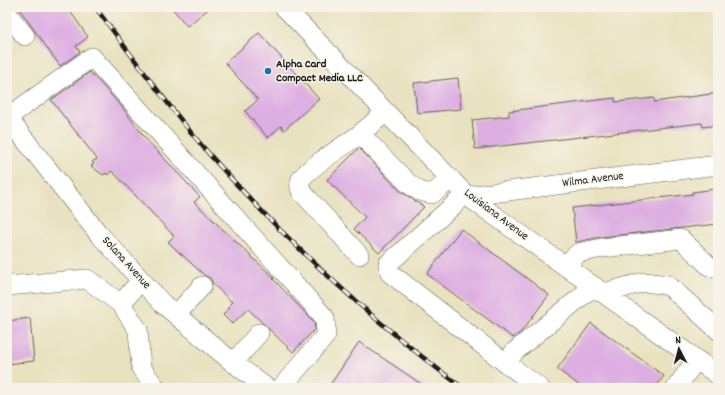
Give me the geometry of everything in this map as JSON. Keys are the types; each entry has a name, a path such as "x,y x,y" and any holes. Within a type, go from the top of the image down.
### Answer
{"street":[{"name":"Louisiana Avenue","path":"284,7 466,195 718,375"},
{"path":"7,13 25,36"},
{"path":"7,117 92,57 325,318 326,335 281,388"},
{"path":"359,255 301,191 299,186 302,178 360,134 386,112"},
{"name":"Solana Avenue","path":"7,117 98,233 163,304 233,363 267,388"},
{"path":"360,134 408,183 419,191 432,194 451,179"},
{"name":"Wilma Avenue","path":"466,195 718,165"},
{"path":"466,195 388,264 390,273 540,388"},
{"path":"565,266 578,253 602,248 681,239 709,266 718,269"},
{"path":"7,286 87,279 120,304 138,330 141,368 156,388"},
{"path":"120,304 141,280"},
{"path":"507,364 514,352 599,290 644,282 668,285 718,330"},
{"path":"176,315 202,286"},
{"path":"233,363 259,333"},
{"path":"676,388 696,360"}],"building":[{"path":"18,7 67,7 88,37 76,46 80,52 60,66"},
{"path":"171,7 211,7 187,26"},
{"path":"259,33 319,99 284,130 281,126 268,138 245,111 258,100 225,63"},
{"path":"90,72 122,107 146,139 200,197 194,202 274,278 273,279 314,322 315,329 293,352 248,309 232,324 223,315 230,307 228,306 232,302 213,284 210,278 204,275 168,242 174,236 112,171 107,175 106,173 103,175 91,166 94,164 92,162 97,159 51,100"},
{"path":"458,78 461,109 417,113 414,83"},
{"path":"718,93 718,125 703,127 702,123 475,149 472,120 509,116 509,111 615,98 615,102 654,98 654,102"},
{"path":"359,148 400,191 424,207 379,253 354,229 365,217 327,180"},
{"path":"716,189 718,224 601,237 576,242 572,208 693,194 692,192"},
{"path":"461,229 549,295 521,332 513,338 427,274"},
{"path":"30,318 34,361 7,364 7,321"},
{"path":"591,323 664,376 655,388 583,388 557,369"},
{"path":"359,342 427,388 328,388"}],"railway":[{"path":"95,7 166,101 210,155 239,187 299,249 330,278 395,335 463,388"}],"place":[{"name":"Alpha Card Compact Media LLC","path":"268,71"}]}
